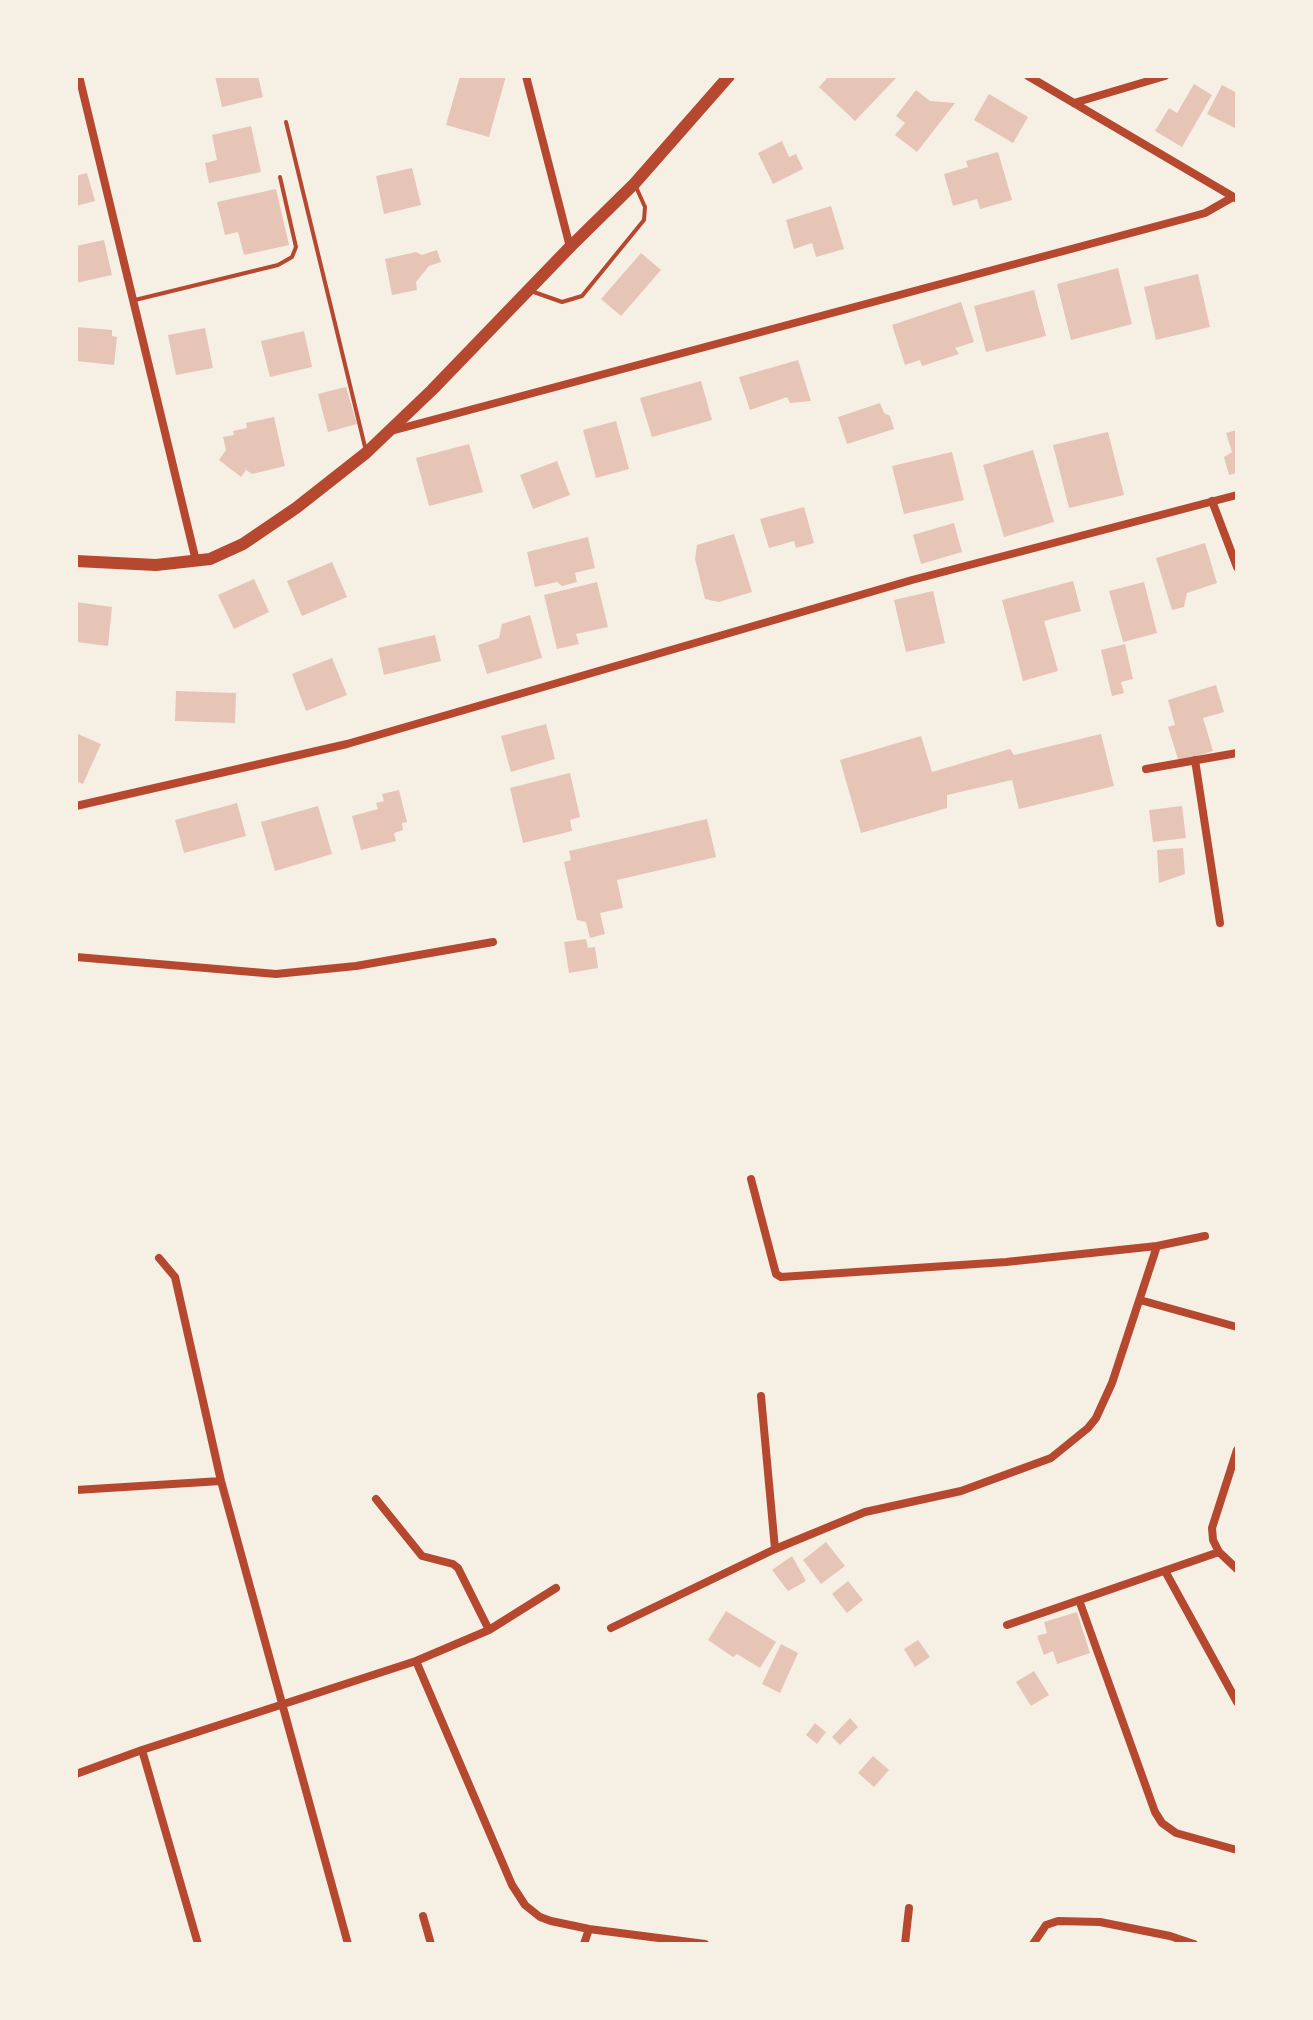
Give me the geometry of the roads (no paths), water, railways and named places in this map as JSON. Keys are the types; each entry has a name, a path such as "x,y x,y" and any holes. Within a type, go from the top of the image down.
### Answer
{"main road":[{"path":"76,561 119,565 196,561 224,554 243,544 296,508 366,453 432,390 635,183 729,76"}],"street":[{"path":"79,76 196,561"},
{"path":"526,76 570,247"},
{"path":"1028,76 1235,198"},
{"path":"1074,103 1165,76"},
{"path":"388,432 1187,218 1235,198"},
{"path":"76,806 347,744 912,580 1237,495"},
{"path":"1212,501 1237,567"},
{"path":"1146,769 1237,753"},
{"path":"1195,760 1220,923"},
{"path":"76,957 276,974 356,966 493,942"},
{"path":"751,1179 776,1274 781,1277 1006,1262 1157,1246 1205,1236"},
{"path":"611,1628 775,1549 865,1512 961,1491 1051,1458 1096,1418 1112,1383 1157,1246"},
{"path":"159,1258 175,1277 221,1481 348,1944"},
{"path":"1140,1300 1237,1327"},
{"path":"761,1396 775,1549"},
{"path":"1237,1450 1212,1528 1219,1552 1237,1569"},
{"path":"76,1490 221,1481"},
{"path":"376,1499 422,1556 458,1568 489,1630"},
{"path":"1007,1625 1219,1552"},
{"path":"1165,1571 1237,1702"},
{"path":"76,1774 416,1661 489,1630 556,1588"},
{"path":"1079,1600 1155,1812 1162,1823 1176,1833 1237,1850"},
{"path":"416,1661 512,1885 525,1905 540,1917 589,1929 705,1944"},
{"path":"142,1750 198,1944"},
{"path":"905,1944 909,1908"},
{"path":"423,1916 431,1944"},
{"path":"1033,1944 1046,1925 1058,1921 1100,1922 1194,1944"},
{"path":"584,1944 589,1929"}],"lane":[{"path":"286,122 366,453"},
{"path":"133,300 278,265 292,257 296,247 280,177"},
{"path":"529,290 562,302 582,296 644,220 645,207 635,183"}]}
